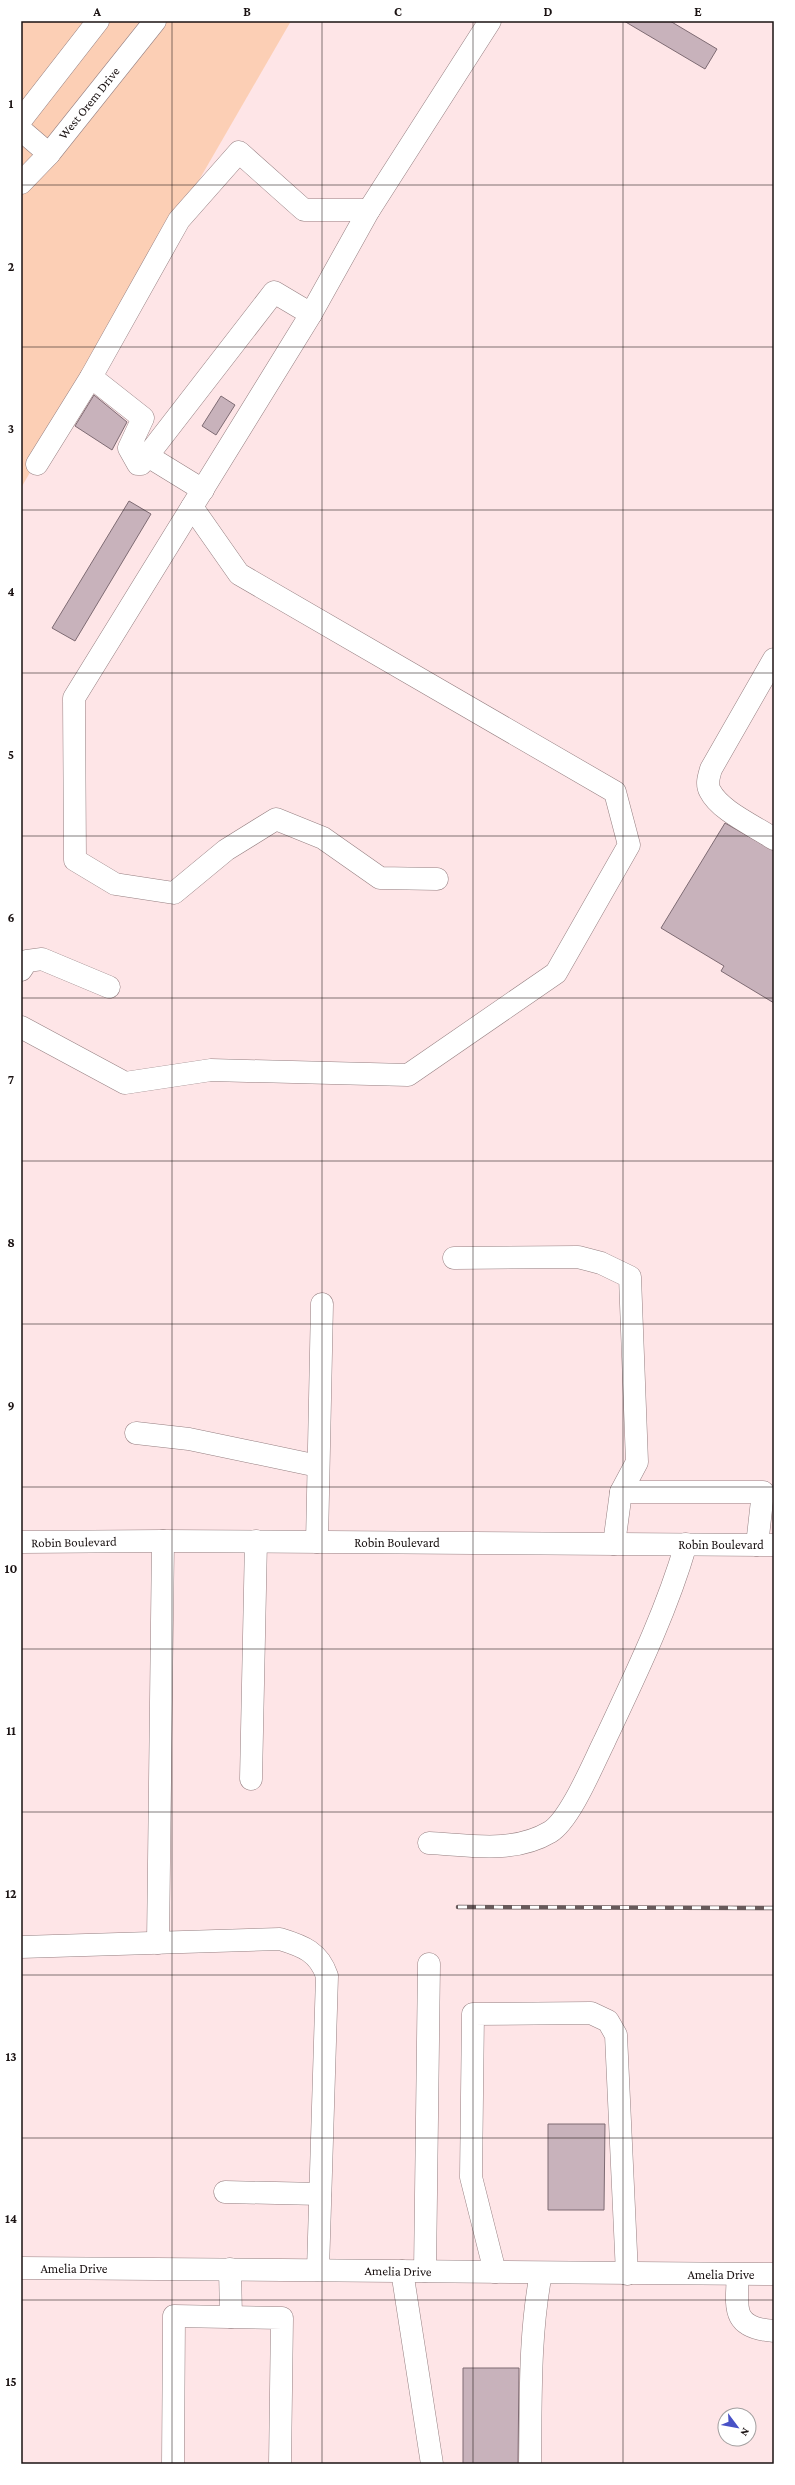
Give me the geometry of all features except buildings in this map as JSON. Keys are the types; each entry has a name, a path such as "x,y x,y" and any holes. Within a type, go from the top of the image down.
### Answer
{"street":[{"path":"21,120 98,21"},
{"name":"West Orem Drive","path":"21,183 49,154 155,21"},
{"path":"437,879 380,878 323,838 276,819 226,850 174,893 115,884 75,860 74,698 311,314 369,210 490,21"},
{"path":"21,130 49,154"},
{"path":"38,464 91,377 179,220 239,152 304,210 369,210"},
{"path":"91,377 143,418 129,449 138,464 274,292 311,314"},
{"path":"21,1027 125,1084 211,1070 408,1075 556,973 629,845 615,792 239,574 197,499 146,455"},
{"path":"774,659 711,769 708,781 709,790 721,806 774,839"},
{"path":"21,970 28,961 42,959 109,987"},
{"path":"454,1258 578,1257 601,1263 630,1277 637,1462 621,1492 614,1544"},
{"path":"317,1542 322,1304"},
{"path":"136,1433 189,1439 318,1466"},
{"path":"621,1492 763,1492 766,1545"},
{"path":"158,1943 163,1541"},
{"path":"251,1779 256,1541"},
{"name":"Robin Boulevard","path":"21,1542 256,1541 766,1545"},
{"path":"428,1843 508,1847 531,1842 551,1832 557,1826 567,1813 590,1772 635,1676 676,1577 686,1544"},
{"path":"21,1947 280,1939 297,1944 312,1952 322,1962 327,1976 318,2270"},
{"path":"424,2271 429,1964"},
{"path":"495,2272 472,2177 473,2014 591,2013 608,2021 616,2035 627,2274"},
{"path":"225,2192 320,2194"},
{"name":"Amelia Drive","path":"21,2268 774,2274"},
{"path":"230,2269 231,2317"},
{"path":"402,2271 432,2464"},
{"path":"530,2464 532,2347 535,2308 542,2273"},
{"path":"738,2274 736,2305 740,2318 755,2330 774,2331"},
{"path":"173,2464 174,2316 282,2318 280,2464"}],"shaded area":[{"path":"21,21 291,21 21,488"}],"railway":[{"path":"458,1907 774,1908"}]}
